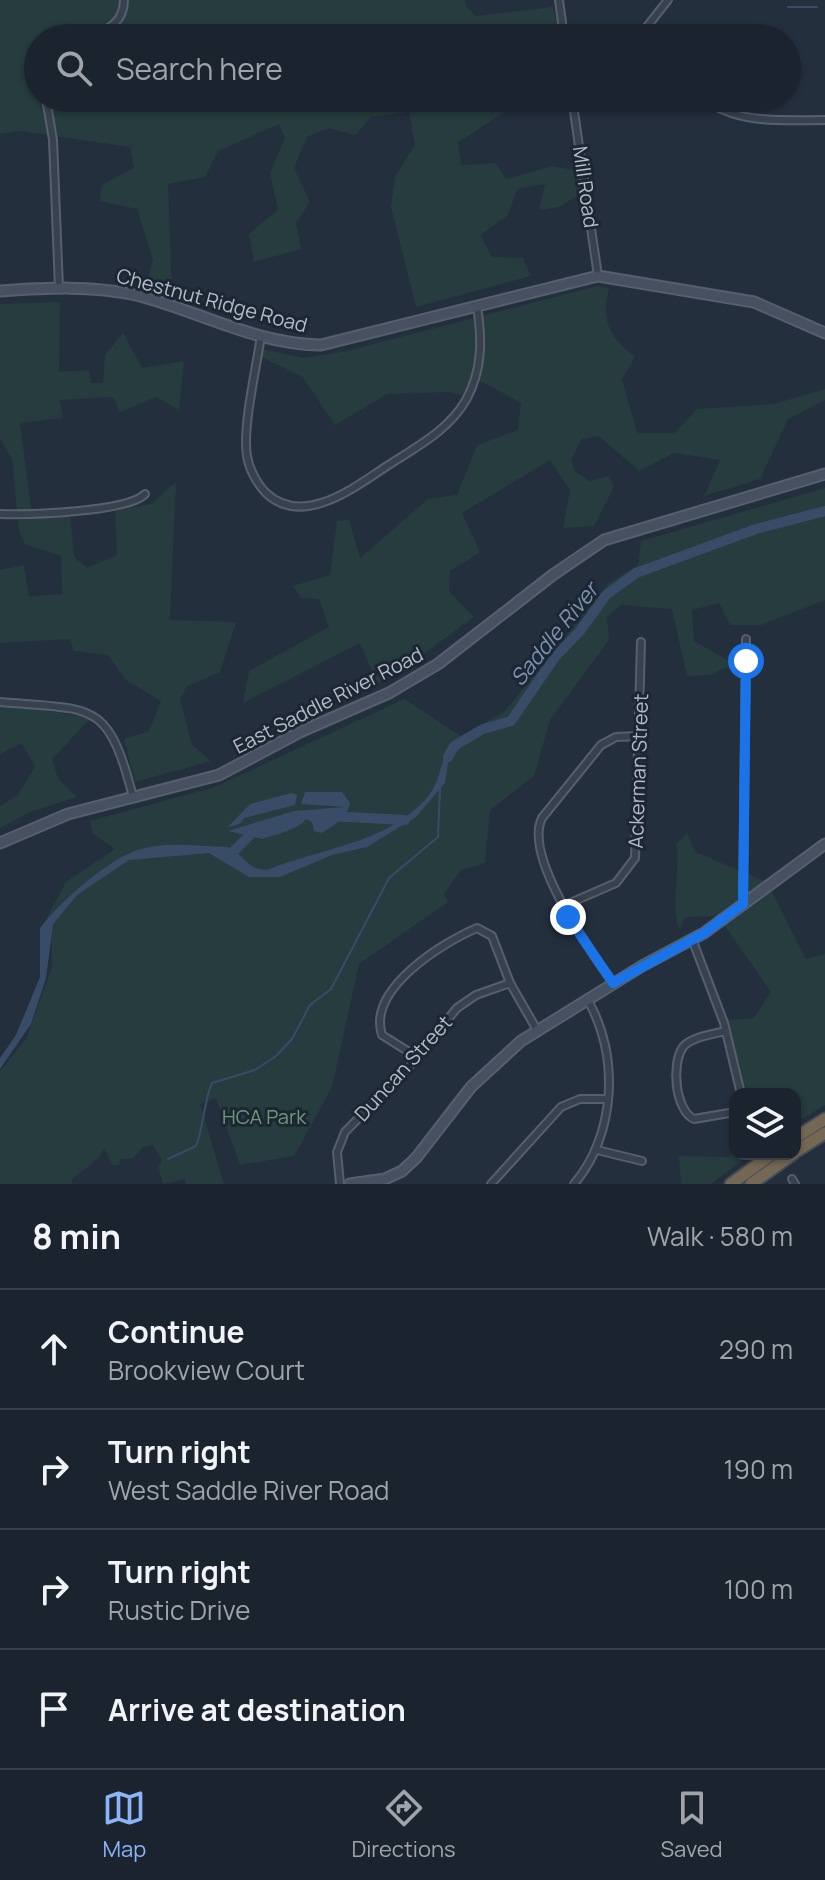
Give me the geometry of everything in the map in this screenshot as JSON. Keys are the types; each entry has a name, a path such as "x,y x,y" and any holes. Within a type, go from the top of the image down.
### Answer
{"highway":[{"path":"801,1134 825,1119"},
{"path":"801,1148 825,1133"},
{"path":"731,1184 764,1160"},
{"path":"751,1184 784,1160"}],"street":[{"path":"114,24 121,16 124,0"},
{"path":"559,0 562,24"},
{"path":"649,24 668,0"},
{"path":"48,112 53,140 59,288"},
{"name":"Mill Road","path":"574,112 598,276"},
{"path":"730,112 750,118 825,120"},
{"path":"598,276 754,302 825,333"},
{"name":"Chestnut Ridge Road","path":"0,291 101,289 138,296 295,344 334,344 598,276"},
{"path":"261,334 247,437 249,466 270,496 295,506 312,505 351,489 432,437 452,419 470,391 478,368 482,337 477,306"},
{"name":"East Saddle River Road","path":"0,843 65,814 226,772 300,732 405,685 444,660 574,559 604,540 825,474"},
{"path":"0,514 66,512 134,500 145,494"},
{"path":"743,904 746,639"},
{"name":"Ackerman Street","path":"563,906 610,888 632,866 638,847 641,642"},
{"path":"0,702 70,708 95,717 117,741 133,797"},
{"path":"613,983 563,906 538,844 539,825 601,745 616,737 640,736"},
{"path":"350,1184 385,1179 410,1165 480,1078 537,1030 692,939 825,844"},
{"path":"417,1057 385,1038 380,1030 389,992 402,975 473,929 482,928 492,936 510,983 537,1030"},
{"path":"692,939 726,1031 740,1088"},
{"name":"Duncan Street","path":"340,1184 339,1140 417,1057 457,1008 476,995 510,983"},
{"path":"574,1184 597,1150 608,1099 604,1038 587,999"},
{"path":"726,1031 690,1041 683,1047 678,1075 679,1102 683,1112 694,1119 729,1113"},
{"path":"491,1184 561,1107 580,1099 608,1099"},
{"path":"597,1150 642,1161"}],"green space":[{"path":"0,0 465,0 466,7 476,16 553,7 557,24 24,24 24,112 409,112 371,117 355,135 328,128 307,137 294,168 310,202 296,222 301,249 254,262 249,234 278,210 270,173 285,138 279,124 218,151 205,177 168,184 172,295 146,287 153,259 137,209 100,201 102,185 134,168 130,147 19,131 0,134"},
{"path":"409,112 505,112 458,142 461,165 496,163 506,179 552,166 584,172 586,190 559,207 539,210 545,184 517,189 508,215 480,235 492,257 523,258 531,276 416,307 391,207 395,177 415,145"},
{"path":"598,286 609,288 606,310 613,335 635,357 622,379 637,433 675,433 697,409 774,404 825,389 825,400 788,419 760,479 704,496 720,460 674,453 639,471 599,436 582,439 571,459 575,471 590,481 609,476 614,487 594,526 563,528 570,490 550,460 462,513 480,552 450,571 449,591 474,617 392,677 377,683 360,643 243,703 249,671 329,627 319,599 301,598 293,586 330,575 337,521 349,520 360,558 428,499 457,495 477,445 518,430 521,403 473,377 462,396 450,392 387,394 335,425 303,377 255,354 257,348 304,358 347,351"},
{"path":"60,302 59,372 89,370 91,383 103,383 105,355 123,333 142,368 184,361 179,410 156,397 120,412 113,397 60,400 63,418 20,423 32,516 70,513 74,557 87,568 117,555 115,511 151,504 176,482 170,620 236,622 220,672 187,686 180,699 192,745 211,761 135,782 124,739 149,731 161,701 126,680 108,655 74,651 70,639 0,643 0,570 24,565 29,596 62,594 61,556 25,544 19,531 12,459 0,438 0,304"},
{"name":"HCA Park","path":"825,488 825,600 761,625 730,625 719,603 692,610 694,641 734,664 710,675 687,676 672,609 621,605 607,617 609,640 550,720 534,776 490,810 485,863 461,870 444,894 448,902 359,964 332,1087 294,1156 240,1165 216,1098 200,1104 224,1184 186,1184 185,1179 163,1184 158,1166 162,1161 153,1145 143,1147 133,1158 120,1159 119,1165 112,1165 104,1148 99,1158 72,1179 72,1184 0,1184 0,1071 26,1039 52,967 51,924 44,923 66,882 115,849 92,833 90,821 215,787 404,699 461,736 504,712 609,583 638,565 641,541"},
{"path":"0,703 91,718 52,759 58,779 77,797 30,812 0,828 0,806 18,795 35,767 22,743 0,754"},
{"path":"687,833 695,852 767,882 806,959 825,954 825,1105 801,1119 801,1088 742,1088 727,1020 754,1018 771,992 718,916 685,917 679,929 675,908 676,844"},
{"path":"679,1156 742,1160 711,1184 681,1184"}],"water":[{"path":"452,745 460,748 448,763 445,783 416,817 367,847 332,855 280,877 249,877 209,853 129,860 77,895 53,924 46,978 31,1024 0,1069 0,1058 16,1035 40,977 40,928 60,906 101,871 129,854 162,845 228,847 255,868 267,870 371,836 409,815 425,800"},
{"path":"305,792 342,792 350,803 339,821 321,833 314,831 312,822 306,819 292,829 263,839 228,831 294,811 345,807 301,804"},
{"path":"291,793 297,795 295,805 244,818 240,824 228,827 250,804"}],"waterway":[{"path":"788,7 817,7"},
{"name":"Saddle River","path":"448,757 454,746 483,729 511,721 555,657 580,631 606,595 636,573 756,529 825,511"},
{"path":"168,1159 196,1146 212,1083 255,1070 276,1056 292,1039 310,1005 331,989 389,878 438,837 440,788"},
{"name":"Saddle River","path":"330,816 405,820"},
{"name":"Saddle River","path":"223,852 231,854 256,829"}],"route":[{"path":"568,917 613,983 704,933 743,904 746,661"}]}
